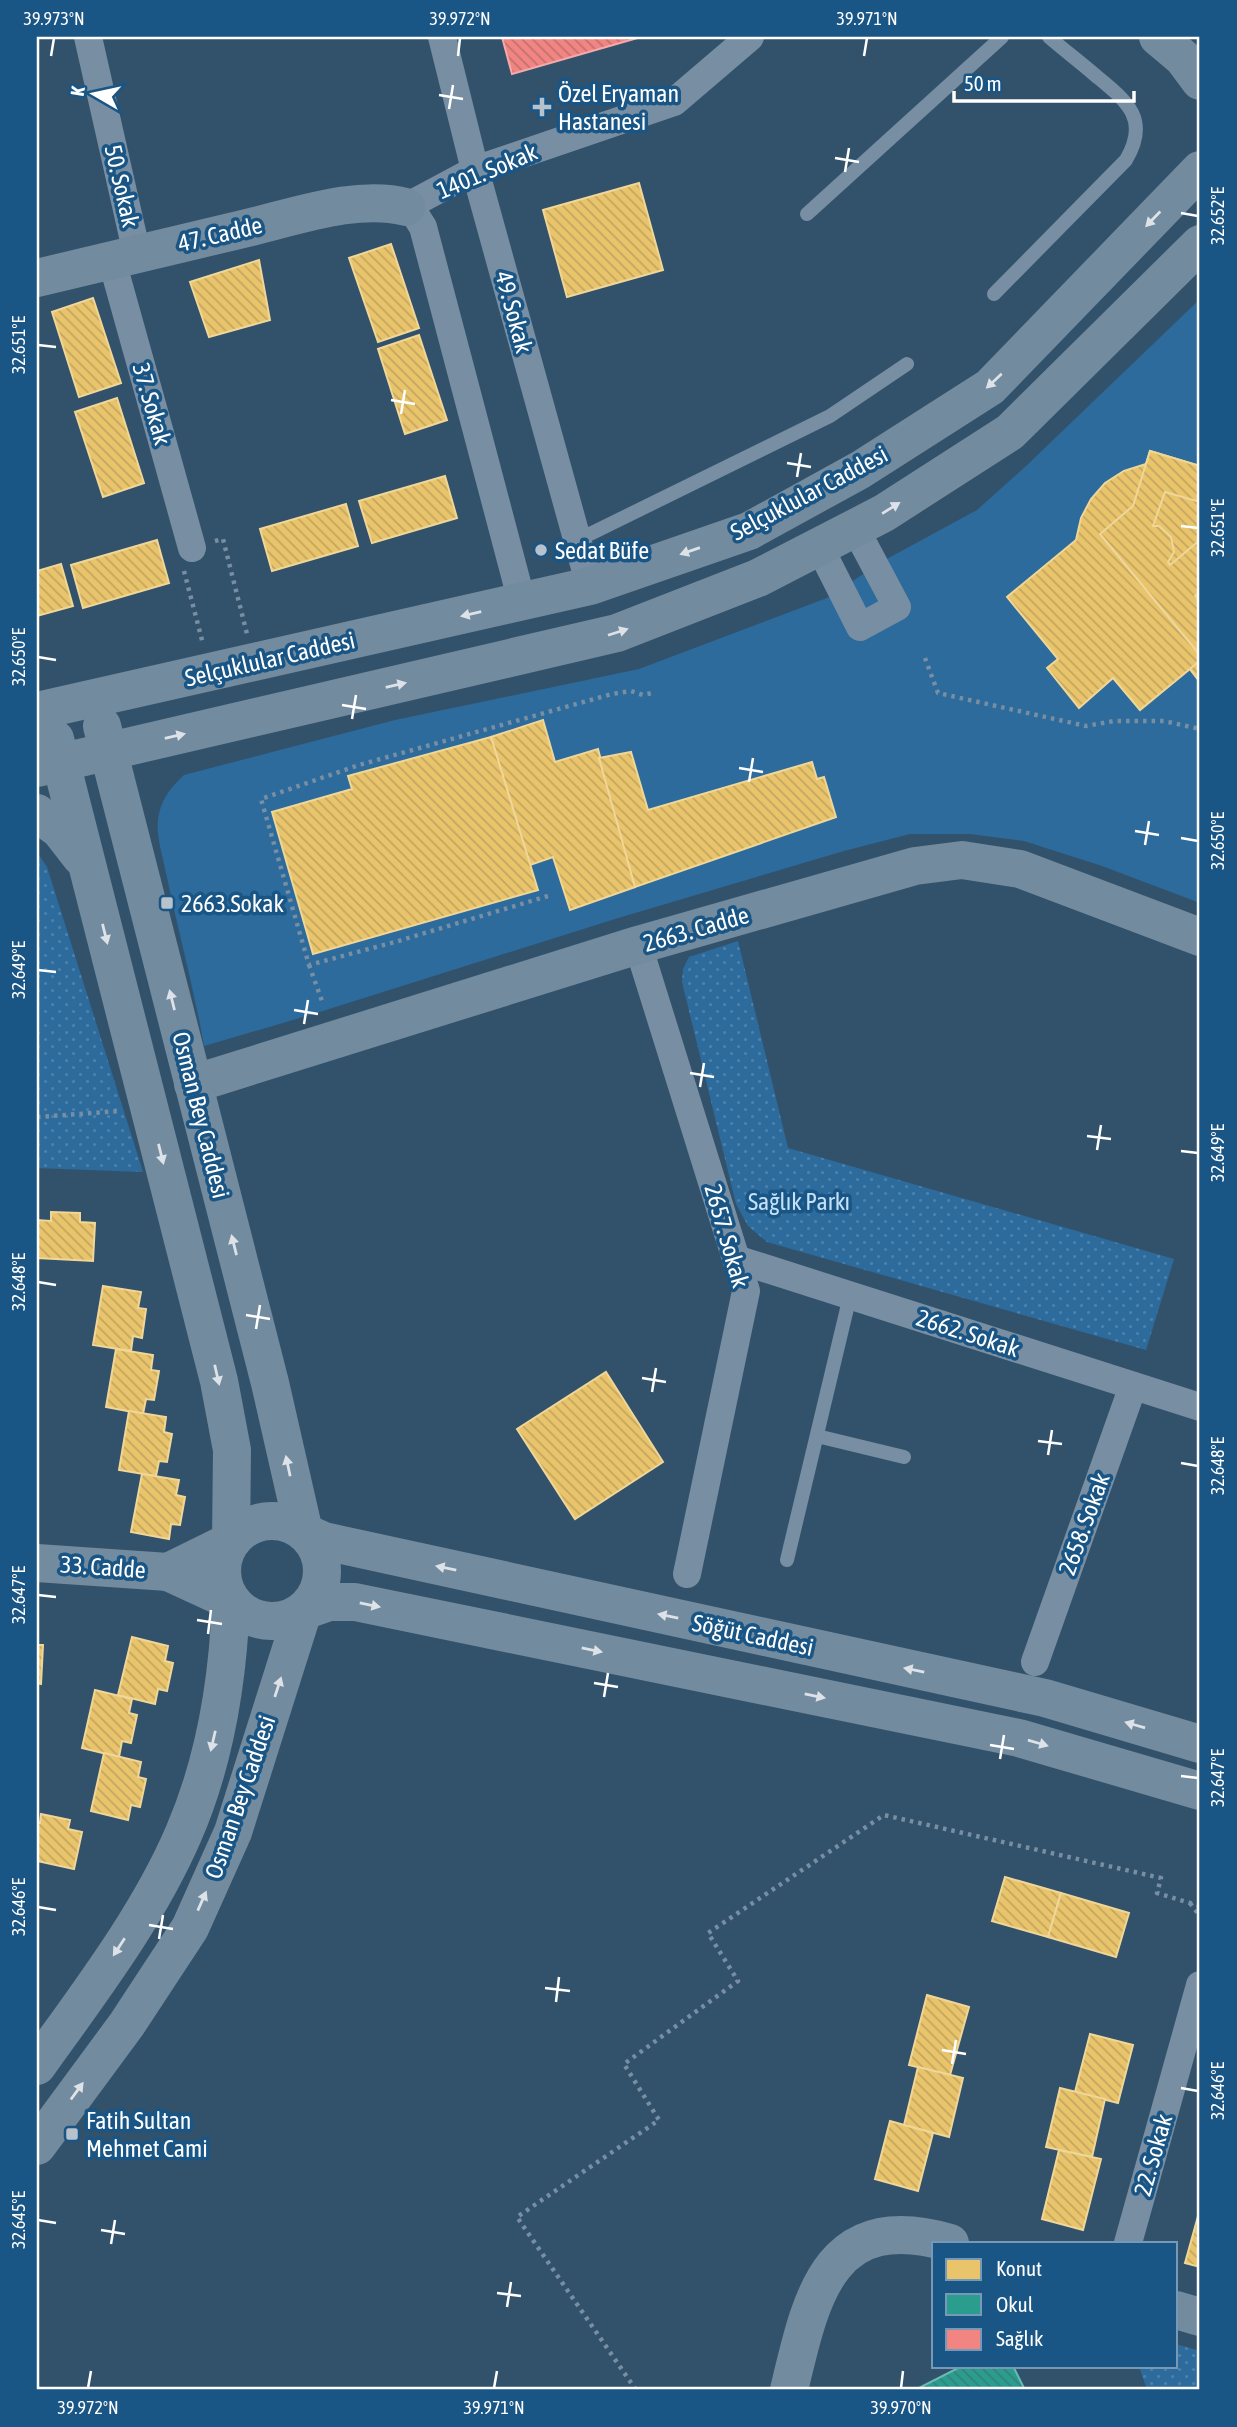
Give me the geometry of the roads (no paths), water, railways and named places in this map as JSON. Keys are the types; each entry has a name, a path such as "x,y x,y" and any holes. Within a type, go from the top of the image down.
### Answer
{"main road":[{"name":"Selçuklular Caddesi","path":"42,710 590,586 749,531 860,470 990,387 1200,170"},
{"name":"47. Cadde","path":"37,278 320,211 371,203 405,207"},
{"name":"Selçuklular Caddesi","path":"49,765 617,632 758,578 884,513 1010,432 1200,244"},
{"path":"522,602 534,653"},
{"name":"Osman Bey Caddesi","path":"95,698 270,1383 304,1532"},
{"name":"Osman Bey Caddesi","path":"42,710 49,765 88,868 219,1381 232,1450 231,1541"},
{"name":"Osman Bey Caddesi","path":"37,813 60,830 88,868"},
{"name":"2663. Cadde","path":"193,1084 638,945 915,866 962,860 1020,869 1200,937"},
{"path":"266,1520 280,1521 304,1532 321,1557 320,1587 313,1600 303,1611 289,1619 273,1622 257,1620 242,1612 231,1601 224,1587 221,1571 224,1555 231,1541 241,1531 266,1520"},
{"name":"Söğüt Caddesi","path":"304,1532 324,1541 1045,1698 1200,1744"},
{"name":"33. Cadde","path":"168,1572 231,1541"},
{"name":"33. Cadde","path":"37,1563 168,1572 231,1601"},
{"name":"Osman Bey Caddesi","path":"37,2066 147,1904 183,1836 206,1771 220,1710 229,1649 231,1601"},
{"name":"Söğüt Caddesi","path":"303,1611 329,1602 355,1602 1019,1738 1200,1791"},
{"name":"Osman Bey Caddesi","path":"37,2146 127,2024 190,1928 233,1832 303,1611"},
{"path":"789,2390 812,2303 822,2281 836,2263 853,2248 872,2239 897,2236 931,2237 947,2242"},
{"path":"1178,2311 1200,2317"}],"street":[{"name":"50. Sokak","path":"88,37 124,258"},
{"name":"49. Sokak","path":"442,37 475,170 590,586"},
{"name":"1401. Sokak","path":"405,207 475,170 674,102 750,37"},
{"path":"405,207 416,216 423,227 522,602"},
{"name":"37. Sokak","path":"124,258 192,548"},
{"path":"819,546 860,626 897,607 855,528"},
{"name":"2657. Sokak","path":"638,945 746,1291 687,1574"},
{"name":"2662. Sokak","path":"736,1259 1200,1407"},
{"name":"2658. Sokak","path":"1035,1662 1133,1386"},
{"name":"22. Sokak","path":"1128,2242 1200,1986"}],"lane":[{"path":"807,214 1002,37"},
{"path":"994,294 1126,160 1136,138 1134,117 1125,100 1049,37"},
{"path":"577,539 830,416 907,364"},
{"path":"787,1560 850,1296"},
{"path":"817,1436 904,1457"}],"place":[{"name":"Özel Eryaman Hastanesi","path":"542,107"},
{"name":"Sedat Büfe","path":"541,550"},
{"name":"2663.Sokak","path":"167,903"},
{"name":"Fatih Sultan Mehmet Cami","path":"72,2134"}],"park label":[{"name":"Sağlık Parkı","path":"799,1201"}]}
